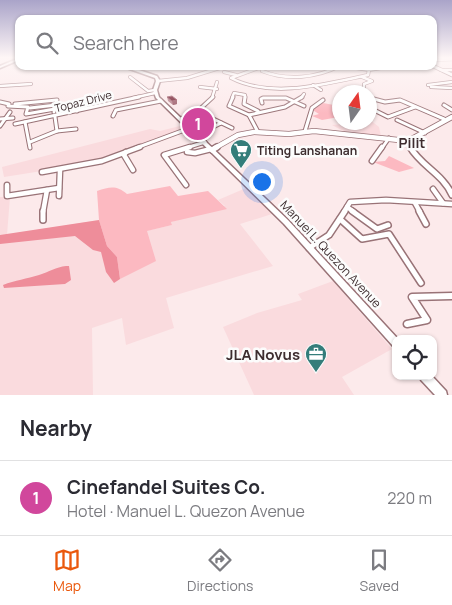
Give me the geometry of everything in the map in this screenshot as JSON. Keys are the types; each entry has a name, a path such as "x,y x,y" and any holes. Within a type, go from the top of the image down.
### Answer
{"main road":[{"path":"153,76 158,81 155,92"},
{"name":"Manuel L. Quezon Avenue","path":"155,92 161,101 205,142 309,248 392,339"},
{"path":"429,380 442,395"}],"street":[{"path":"158,81 192,76"},
{"path":"233,76 232,80 264,89 313,85 361,77 372,81 364,85"},
{"path":"130,77 148,90 155,92"},
{"path":"181,119 206,106 217,89 218,82"},
{"path":"452,82 428,86 452,88"},
{"path":"0,86 31,84"},
{"path":"313,85 321,90"},
{"path":"200,87 217,89"},
{"name":"Topaz Drive","path":"14,124 55,117 155,92"},
{"path":"256,132 249,115 228,106 236,93 246,96 244,104 259,111"},
{"path":"249,115 259,111 289,108 297,103 304,94"},
{"path":"270,103 264,104 261,99 283,98 304,106"},
{"path":"0,104 57,100 55,109"},
{"path":"305,131 308,115 313,106 323,100"},
{"path":"377,100 385,102 400,100 444,119"},
{"path":"113,116 116,110 161,101"},
{"path":"36,107 39,102"},
{"path":"7,104 8,106 55,109"},
{"path":"444,105 452,110"},
{"path":"377,112 387,117 415,107"},
{"path":"30,108 26,114 55,109"},
{"path":"70,108 77,111"},
{"path":"0,126 10,112"},
{"path":"207,116 232,128"},
{"path":"186,152 195,153 212,149 238,135 256,132 289,134 305,131 408,141 452,116"},
{"path":"55,117 57,131"},
{"path":"0,119 13,118"},
{"path":"397,120 425,133"},
{"path":"25,122 30,148"},
{"path":"197,135 221,123"},
{"path":"42,172 102,162 190,128"},
{"path":"30,142 57,131 76,129"},
{"path":"372,161 390,138"},
{"path":"408,141 413,150 447,183 452,195"},
{"path":"186,185 164,155 205,142"},
{"path":"126,152 124,155 133,170"},
{"path":"59,196 60,170"},
{"path":"7,185 7,196 59,188"},
{"path":"433,189 443,203"},
{"path":"42,220 43,204 47,190"},
{"path":"309,248 323,242 353,201 452,204"},
{"path":"414,202 426,224"},
{"path":"347,207 377,230 388,225"},
{"path":"340,219 362,239 391,237 421,283"},
{"path":"407,324 427,320 412,297 452,296"}],"shaded area":[{"path":"318,102 332,105 332,118 322,120 312,116 319,114 311,109"},
{"path":"184,125 187,129 104,158 61,168 4,177 2,167 150,129 160,131"},
{"path":"377,125 381,136 341,130 377,130"},
{"path":"389,156 414,168 399,172 373,162 385,161"},
{"path":"170,186 178,196 208,191 227,209 171,222 172,225 147,231 156,261 120,279 117,257 107,246 99,220 97,191 113,188 120,189 127,194"},
{"path":"246,188 272,214 240,224 273,266 166,298 174,328 126,345 122,318 92,328 93,395 0,395 0,197 10,197 7,235 99,220 107,246 117,257 120,279 146,231 172,225 171,222 225,206 218,200"},
{"path":"99,220 107,246 117,257 120,279 114,283 106,272 101,252 93,250 75,236 0,244 0,235"},
{"path":"69,266 71,280 65,284 4,288 3,285 59,267"},
{"path":"333,281 392,349 342,377 354,395 254,395 223,327 257,313 302,300 298,294"}],"building":[{"path":"172,96 177,100 172,101 167,97"},
{"path":"200,115 205,119 195,123 190,120"}],"place":[{"name":"Cinefandel Suites Co.","path":"198,124"},
{"name":"Titing Lanshanan","path":"241,169"},
{"name":"JLA Novus","path":"316,373"}],"district":[{"name":"Pilit","path":"412,142"}]}
